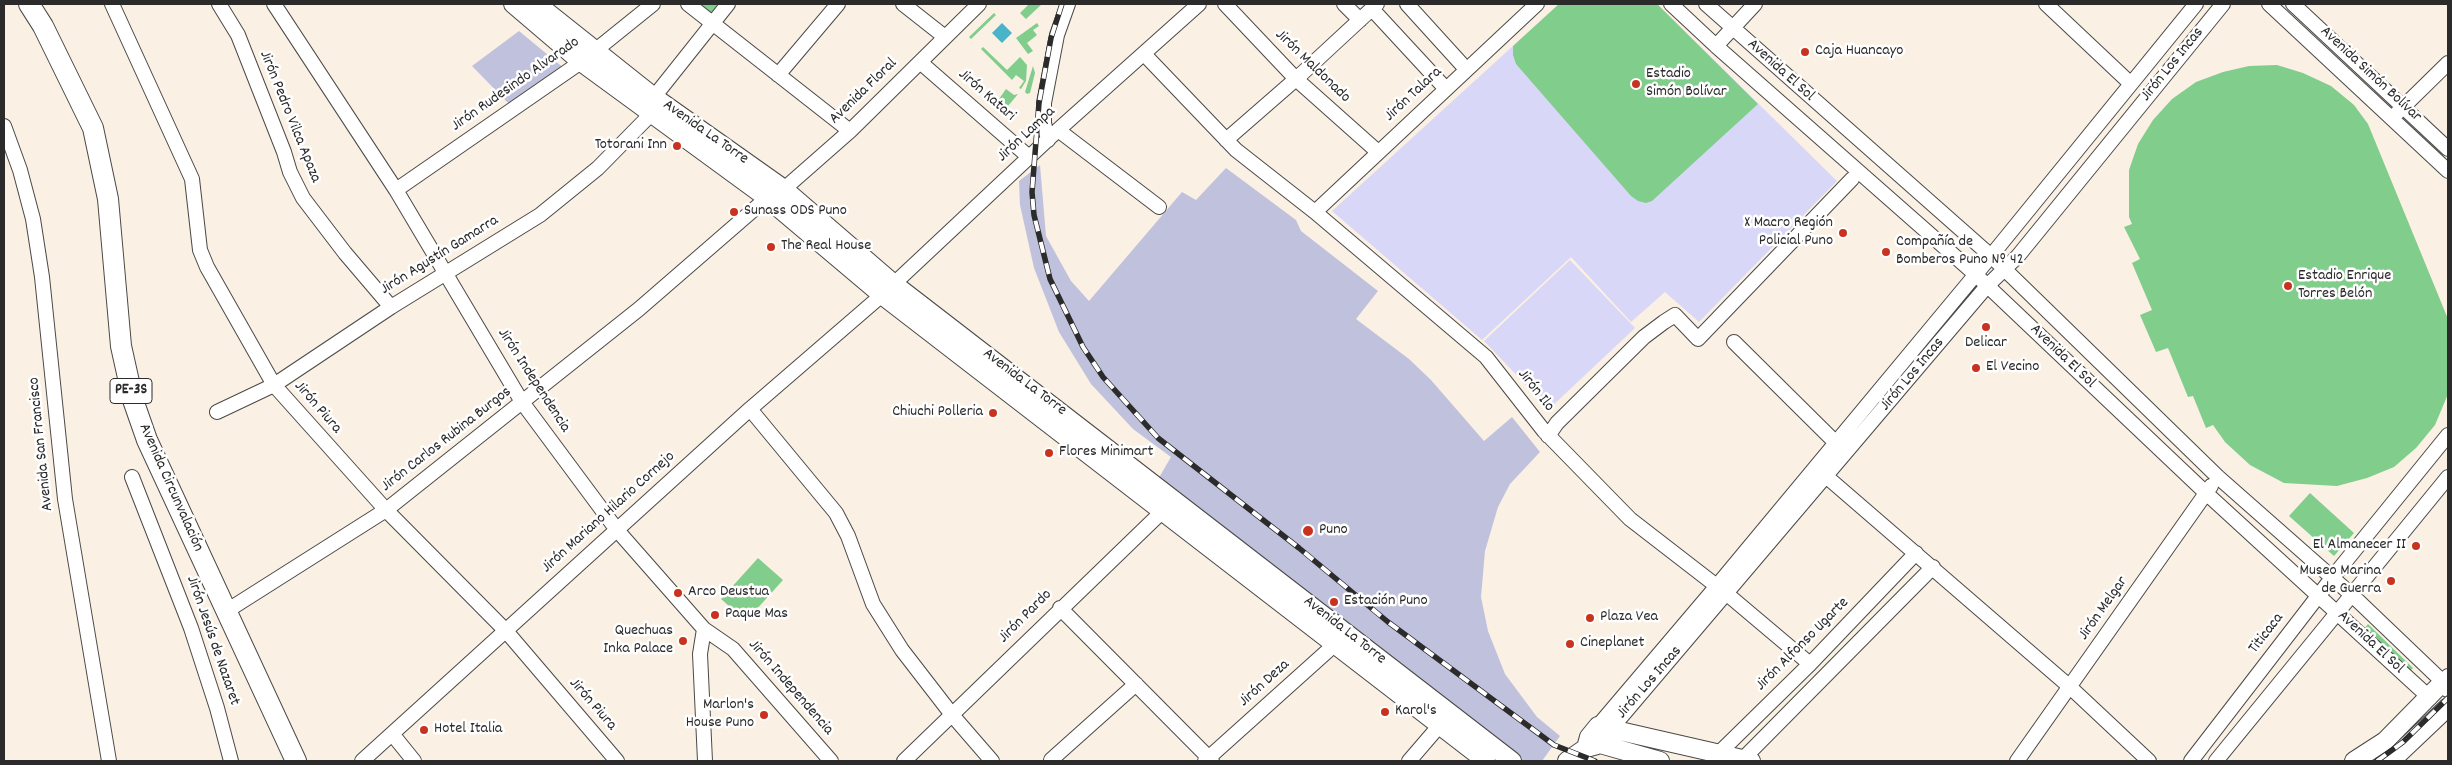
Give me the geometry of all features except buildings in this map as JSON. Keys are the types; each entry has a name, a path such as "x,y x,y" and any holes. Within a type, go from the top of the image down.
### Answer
{"highway":[{"name":"Avenida Circunvalación","path":"29,4 44,26 93,128 108,199 121,346 132,400 147,440 225,612 296,761"}],"main road":[{"name":"Avenida La Torre","path":"513,4 581,62 656,105 784,189 888,289"},
{"name":"Avenida La Torre","path":"537,4 597,49 656,105 767,198 888,289 1341,639 1512,761"},
{"name":"Avenida La Torre","path":"1341,639 1440,726 1486,761"},
{"path":"2354,761 2385,741 2446,682"},
{"name":"Avenida El Sol","path":"2430,698 2447,712"},
{"path":"2390,761 2447,712"},
{"path":"1567,761 1596,737 1717,758 1746,761"},
{"path":"1596,737 1660,761"}],"street":[{"name":"Jirón Piura","path":"112,4 192,179 200,250 203,258 274,386 386,510 506,630 617,761"},
{"name":"Jirón Pedro Vilca Apaza","path":"219,4 238,35 290,172 303,198 345,254 392,307"},
{"name":"Jirón Independencia","path":"274,4 396,190 522,402 617,530 704,629 733,649 831,761"},
{"name":"Jirón Rudesindo Alvarado","path":"396,190 581,62 653,4"},
{"name":"Jirón Agustín Gamarra","path":"216,412 274,386 392,307 540,215 561,199 598,168 656,105 712,23 728,4"},
{"path":"778,75 838,4"},
{"path":"903,4 945,37"},
{"name":"Avenida Floral","path":"767,198 784,189 850,131 979,4"},
{"path":"1068,4 1057,35 1044,103 1044,123 1053,135 1158,207"},
{"name":"Jirón Lampa","path":"888,289 1053,135 1199,4"},
{"name":"Jirón Maldonado","path":"1225,4 1296,80 1378,152"},
{"path":"1344,4 1360,20"},
{"path":"1406,4 1466,69"},
{"name":"Avenida El Sol","path":"1671,4 1716,46 1975,274 2206,493 2430,698"},
{"name":"Avenida El Sol","path":"1706,4 1990,256 2218,476 2446,682"},
{"path":"1716,46 1756,4"},
{"path":"2046,4 2131,84"},
{"name":"Jirón Los Incas","path":"1821,471 1836,443 2196,4"},
{"name":"Jirón Los Incas","path":"1596,737 1821,471 2004,270 2224,4"},
{"name":"Avenida Simón Bolívar","path":"2269,4 2448,171"},
{"name":"Avenida Simón Bolívar","path":"2293,4 2448,149"},
{"path":"692,5 712,23 850,131"},
{"path":"1226,140 1296,80 1375,6 1446,89"},
{"name":"Jirón Talara","path":"1315,212 1446,89 1528,6"},
{"name":"Jirón Ilo","path":"1144,54 1236,150 1315,212 1486,357 1548,436 1630,520 1810,664"},
{"name":"Jirón Katari","path":"920,62 1029,157"},
{"path":"2392,118 2448,63"},
{"name":"Avenida San Francisco","path":"4,126 20,170 36,238 42,277 65,499 109,761"},
{"path":"1548,436 1564,416 1644,337 1664,322 1675,315 1698,339 1852,179"},
{"name":"Jirón Carlos Rubina Burgos","path":"225,612 386,510 639,309 767,198"},
{"name":"Jirón Mariano Hilario Cornejo","path":"362,761 393,735 750,409 888,289"},
{"path":"1734,342 1836,443"},
{"path":"750,409 836,513 848,536 873,604 902,650 953,716 992,761"},
{"name":"Titicaca","path":"2190,761 2332,578 2448,435"},
{"path":"1821,471 2070,687 2149,761"},
{"name":"Jirón Melgar","path":"2017,761 2218,476"},
{"name":"Jirón Jesús de Nazaret","path":"132,477 191,628 217,708 231,761"},
{"path":"2216,761 2337,612 2353,596 2448,477"},
{"name":"Jirón Pardo","path":"904,761 953,716 1060,608 1169,505"},
{"name":"Jirón Alfonso Ugarte","path":"1717,758 1916,553"},
{"path":"1746,761 1933,567"},
{"path":"1060,608 1208,760"},
{"path":"704,629 700,654 705,761"},
{"name":"Jirón Deza","path":"1208,760 1341,639"},
{"path":"1051,760 1136,684"},
{"path":"1409,761 1440,726"},
{"path":"393,735 414,761"}],"shaded area":[{"path":"1559,4 1657,4 1837,181 1699,322 1665,292 1631,322 1571,257 1482,340 1332,211"},
{"path":"519,31 565,69 511,106 472,66"},
{"path":"1040,165 1046,236 1071,281 1089,301 1182,192 1196,200 1226,168 1296,220 1301,231 1378,291 1356,319 1409,359 1431,380 1484,441 1512,417 1540,452 1510,484 1498,507 1485,551 1481,597 1488,631 1505,674 1537,717 1560,736 1542,761 1518,761 1157,481 1171,457 1133,429 1091,384 1059,332 1034,268 1020,205 1019,181"},
{"path":"1570,260 1635,328 1549,409 1484,341"}],"green space":[{"path":"704,4 721,4 711,15 702,7"},
{"path":"1029,4 1042,4 1026,19 1020,13"},
{"name":"Estadio Simón Bolívar","path":"1559,4 1657,4 1758,104 1652,201 1646,203 1638,201 1631,196 1516,64 1513,46"},
{"path":"994,13 996,15 971,39 969,37"},
{"path":"1037,23 1039,26 1033,30 1037,35 1027,43 1033,51 1028,54 1016,38"},
{"path":"983,47 1007,70 1020,57 1027,65 1026,81 1021,89 1019,88 1024,81 1016,75 1012,80 981,49"},
{"name":"Estadio Enrique Torres Belón","path":"2277,65 2303,73 2331,86 2354,105 2368,124 2448,319 2448,394 2435,425 2416,448 2394,467 2367,478 2337,486 2284,483 2250,465 2225,442 2213,425 2206,428 2193,396 2188,397 2168,348 2156,352 2140,315 2152,310 2132,263 2140,259 2124,227 2132,224 2129,217 2129,170 2138,144 2153,120 2172,99 2196,82 2223,72 2249,66"},
{"path":"1033,66 1035,73 1030,93 1027,94 1025,92"},
{"path":"1006,89 1014,95 1018,94 1008,106 998,108 994,106"},
{"path":"2310,493 2354,533 2334,556 2289,516"},
{"path":"758,558 783,580 746,621 721,599"},
{"path":"2368,624 2413,668 2409,672 2364,629"}],"water":[{"path":"1002,23 1012,33 1002,43 992,33"}],"railway":[{"path":"1062,4 1051,38 1039,103 1032,192 1034,215 1050,279 1083,347 1103,377 1158,438 1299,548 1388,622 1554,745 1595,761"},
{"path":"2377,761 2403,742 2448,698"}],"place":[{"name":"Caja Huancayo","path":"1805,52"},
{"name":"Estadio Simón Bolívar","path":"1636,84"},
{"name":"Totorani Inn","path":"677,146"},
{"name":"Sunass ODS Puno","path":"734,212"},
{"name":"X Macro Región Policial Puno","path":"1843,233"},
{"name":"The Real House","path":"771,247"},
{"name":"Compañía de Bomberos Puno Nº 42","path":"1886,252"},
{"name":"Estadio Enrique Torres Belón","path":"2288,286"},
{"name":"Delicar","path":"1986,327"},
{"name":"El Vecino","path":"1976,368"},
{"name":"Chiuchi Polleria","path":"993,413"},
{"name":"Flores Minimart","path":"1049,453"},
{"name":"Puno","path":"1308,531"},
{"name":"El Almanecer II","path":"2416,546"},
{"name":"Museo Marina de Guerra","path":"2391,581"},
{"name":"Arco Deustua","path":"678,593"},
{"name":"Estación Puno","path":"1334,602"},
{"name":"Paque Mas","path":"715,615"},
{"name":"Plaza Vea","path":"1590,618"},
{"name":"Quechuas Inka Palace","path":"683,641"},
{"name":"Cineplanet","path":"1570,644"},
{"name":"Karol's","path":"1385,712"},
{"name":"Marlon's House Puno","path":"764,715"},
{"name":"Hotel Italia","path":"424,730"}]}
